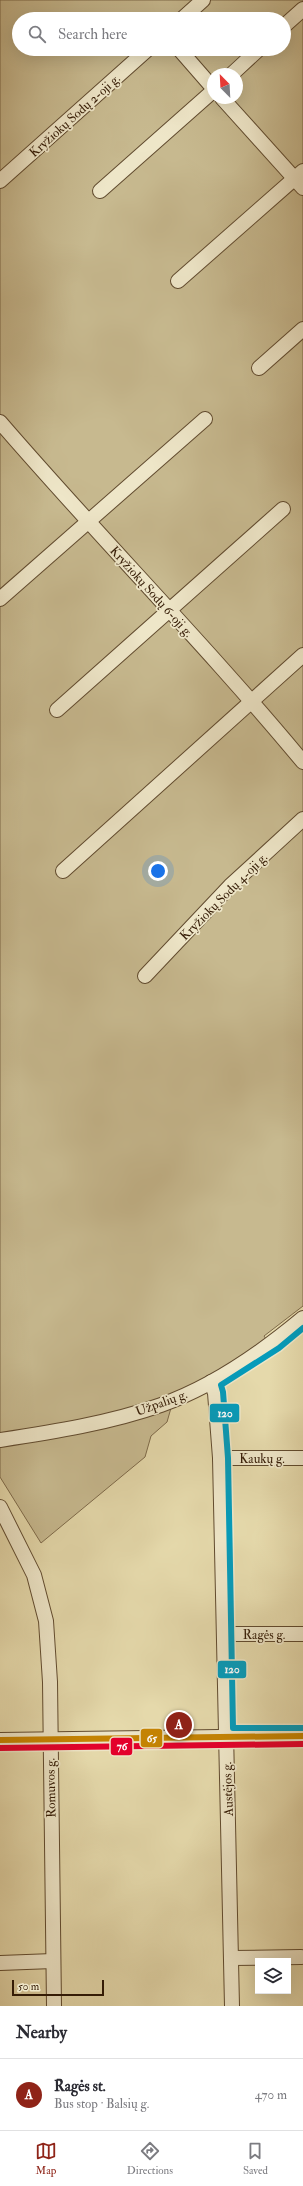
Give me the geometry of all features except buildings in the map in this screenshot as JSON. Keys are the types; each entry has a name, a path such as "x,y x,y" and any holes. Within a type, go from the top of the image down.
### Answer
{"street":[{"path":"190,12 203,0"},
{"path":"291,20 303,9"},
{"name":"Kryžiokų Sodų 2-oji g.","path":"0,182 140,56"},
{"path":"185,56 207,81"},
{"path":"238,68 251,56"},
{"path":"100,191 207,96"},
{"path":"178,281 300,179 228,104"},
{"path":"259,368 303,329"},
{"path":"0,599 205,419"},
{"name":"Kryžiokų Sodų 6-oji g.","path":"0,422 170,612 252,700 303,762"},
{"path":"57,710 170,612 283,510"},
{"path":"63,871 303,655"},
{"name":"Kryžiokų Sodų 4-oji g.","path":"145,976 230,886 303,820"},
{"name":"Užpalių g.","path":"0,1440 80,1425 161,1405 211,1382 275,1341 303,1318"},
{"name":"Austėjos g.","path":"211,1382 215,1393 220,1458 232,2006"},
{"name":"Kaukų g.","path":"220,1458 303,1458"},
{"name":"Romuvos g.","path":"0,1507 22,1548 34,1575 46,1621 50,1682 54,2006"},
{"name":"Ragės g.","path":"224,1634 303,1634"},
{"path":"0,1740 303,1736"},
{"path":"231,1958 301,1957"},
{"path":"0,1963 54,1961"}],"shaded area":[{"path":"0,0 303,0 303,1306 264,1336 273,1350 225,1383 171,1408 167,1422 151,1436 145,1457 41,1543 0,1477"}],"transit line":[{"name":"120","path":"303,1328 279,1348 221,1385 223,1392 228,1458 233,1728 303,1728"},
{"name":"65","path":"0,1740 303,1736"},
{"name":"76","path":"0,1748 303,1744"}],"place":[{"name":"Ragės st.","path":"179,1725"}]}
